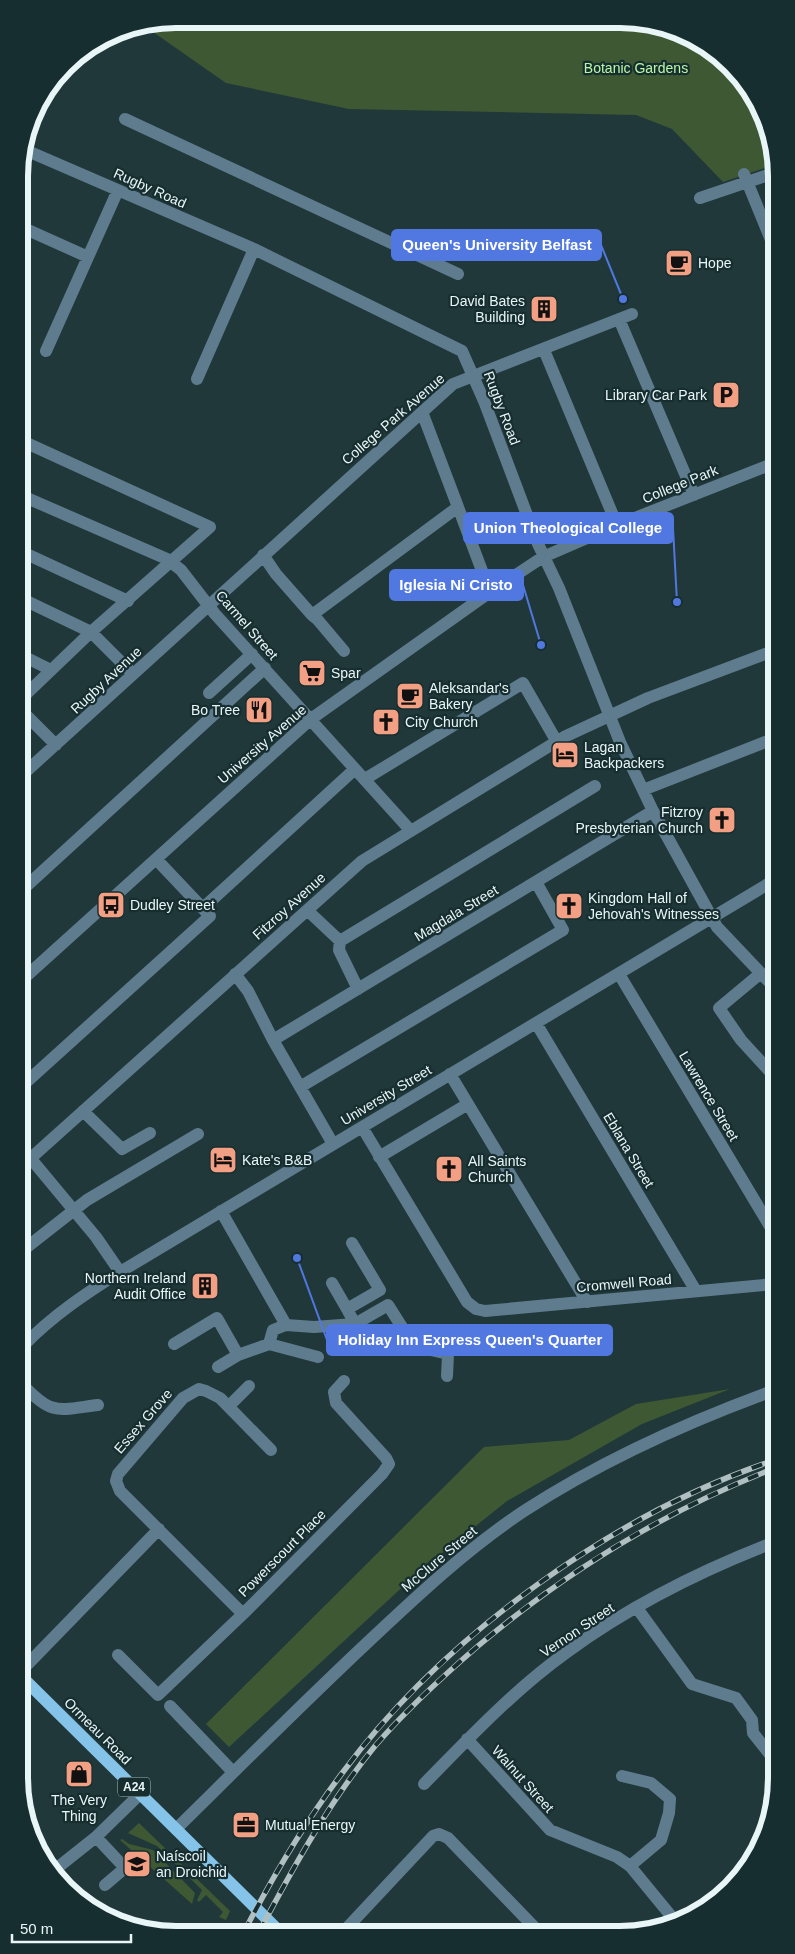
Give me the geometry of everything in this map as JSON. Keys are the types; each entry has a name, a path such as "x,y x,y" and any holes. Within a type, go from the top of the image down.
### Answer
{"main road":[{"name":"Ormeau Road","path":"27,1687 140,1794 274,1926"}],"street":[{"path":"125,119 458,274"},
{"name":"Rugby Road","path":"30,151 254,250 462,351 543,557 559,588 609,714 643,790 711,917 717,926 768,980"},
{"path":"700,198 746,178 768,175"},
{"path":"746,178 768,232"},
{"path":"46,352 118,190"},
{"path":"28,230 88,257"},
{"path":"196,379 254,250"},
{"name":"College Park Avenue","path":"209,605 453,384 632,314"},
{"path":"619,319 694,495"},
{"path":"544,350 617,525"},
{"path":"422,412 490,592"},
{"path":"28,444 210,527 91,632 28,693"},
{"name":"College Park","path":"543,557 617,525 768,466"},
{"name":"Carmel Street","path":"28,499 171,563 181,570 215,614 411,831"},
{"path":"312,615 458,507"},
{"path":"28,555 128,601"},
{"path":"264,555 276,574 344,651"},
{"name":"University Avenue","path":"27,975 311,720 490,592 543,557"},
{"path":"28,602 91,632 133,674"},
{"name":"Rugby Avenue","path":"28,770 209,605"},
{"name":"Fitzroy Avenue","path":"27,1162 362,861 557,742 609,714 768,653"},
{"path":"208,693 252,654"},
{"path":"28,658 51,670"},
{"path":"28,886 265,668"},
{"path":"364,779 523,683 557,742"},
{"path":"28,717 56,745"},
{"path":"643,790 768,741"},
{"path":"203,908 355,769"},
{"path":"340,941 595,786"},
{"name":"Magdala Street","path":"273,1040 653,810"},
{"path":"27,1081 210,916 156,859"},
{"path":"300,1087 563,930 536,882"},
{"name":"University Street","path":"27,1342 42,1326 79,1298 120,1272 768,884"},
{"path":"307,910 340,941 340,950 358,989"},
{"path":"761,973 719,1008 741,1040 767,1069"},
{"path":"235,974 248,991 273,1040 333,1144"},
{"name":"Lawrence Street","path":"619,974 767,1221"},
{"name":"Eblana Street","path":"536,1023 696,1291"},
{"path":"450,1074 587,1302"},
{"path":"362,1127 379,1157 468,1104"},
{"path":"83,1111 122,1149 150,1132"},
{"path":"27,1247 74,1210 198,1134"},
{"name":"Cromwell Road","path":"379,1157 467,1302 476,1309 485,1311 767,1285"},
{"path":"27,1162 74,1210 120,1272"},
{"path":"221,1211 286,1325"},
{"path":"347,1309 382,1293 352,1243"},
{"path":"332,1283 355,1324"},
{"path":"269,1344 273,1330 286,1325 314,1327 355,1324 388,1305 414,1346 448,1354 447,1376"},
{"path":"174,1344 217,1318 238,1355"},
{"path":"218,1367 238,1355 269,1344 318,1357"},
{"name":"Powerscourt Place","path":"118,1655 158,1695 243,1614 382,1474 389,1464 381,1451 336,1403 334,1392 344,1380"},
{"path":"228,1406 249,1386"},
{"name":"Essex Grove","path":"243,1614 120,1491 116,1481 118,1474 183,1398 199,1389 206,1391 228,1406 271,1450"},
{"path":"27,1390 39,1402 47,1407 65,1409 98,1405"},
{"name":"McClure Street","path":"176,1829 266,1738 436,1578 524,1512 623,1454 688,1424 767,1393"},
{"path":"27,1665 159,1529"},
{"name":"Vernon Street","path":"424,1784 467,1739 524,1686 566,1652 637,1608 700,1574 767,1545"},
{"path":"637,1608 692,1684 736,1698 752,1720 753,1733 767,1751"},
{"path":"170,1706 233,1772"},
{"name":"Walnut Street","path":"467,1739 550,1830 617,1856 630,1866 669,1917"},
{"path":"622,1776 651,1783 670,1799 669,1813 661,1840 630,1866"},
{"path":"57,1868 96,1837 140,1794"},
{"path":"349,1926 433,1836 439,1834 448,1838 534,1926"},
{"path":"96,1837 125,1868 105,1885"}],"green space":[{"name":"Botanic Gardens","path":"166,28 620,28 648,30 667,35 694,47 710,58 737,85 756,119 762,137 767,167 723,182 672,129 636,115 349,109 226,83 150,30"},
{"path":"730,1389 642,1424 507,1501 422,1569 229,1747 206,1724 484,1447 569,1440 636,1404"},
{"path":"139,1823 230,1911 226,1920 219,1917 223,1912 206,1895 199,1902 197,1900 202,1890 157,1846 128,1833"},
{"path":"122,1839 129,1844 153,1850 195,1893 192,1904 120,1840"}],"railway":[{"path":"247,1926 290,1850 343,1772 384,1722 431,1673 482,1627 537,1585 595,1546 654,1512 715,1483 767,1463"},
{"path":"262,1926 312,1836 358,1767 399,1720 451,1670 512,1618 547,1592 619,1545 695,1503 767,1471"}],"place":[{"name":"Hope","path":"679,263"},
{"name":"Queen's University Belfast","path":"623,299"},
{"name":"David Bates Building","path":"544,309"},
{"name":"Library Car Park","path":"726,395"},
{"name":"Union Theological College","path":"677,602"},
{"name":"Iglesia Ni Cristo","path":"541,645"},
{"name":"Spar","path":"312,673"},
{"name":"Aleksandar's Bakery","path":"410,696"},
{"name":"Bo Tree","path":"259,710"},
{"name":"City Church","path":"386,722"},
{"name":"Lagan Backpackers","path":"565,755"},
{"name":"Fitzroy Presbyterian Church","path":"722,820"},
{"name":"Dudley Street","path":"111,905"},
{"name":"Kingdom Hall of Jehovah's Witnesses","path":"569,906"},
{"name":"Kate's B&B","path":"223,1160"},
{"name":"All Saints Church","path":"449,1169"},
{"name":"Holiday Inn Express Queen's Quarter","path":"297,1258"},
{"name":"Northern Ireland Audit Office","path":"205,1286"},
{"name":"The Very Thing","path":"79,1774"},
{"name":"Mutual Energy","path":"246,1825"},
{"name":"Naíscoil an Droichid","path":"137,1864"}]}
